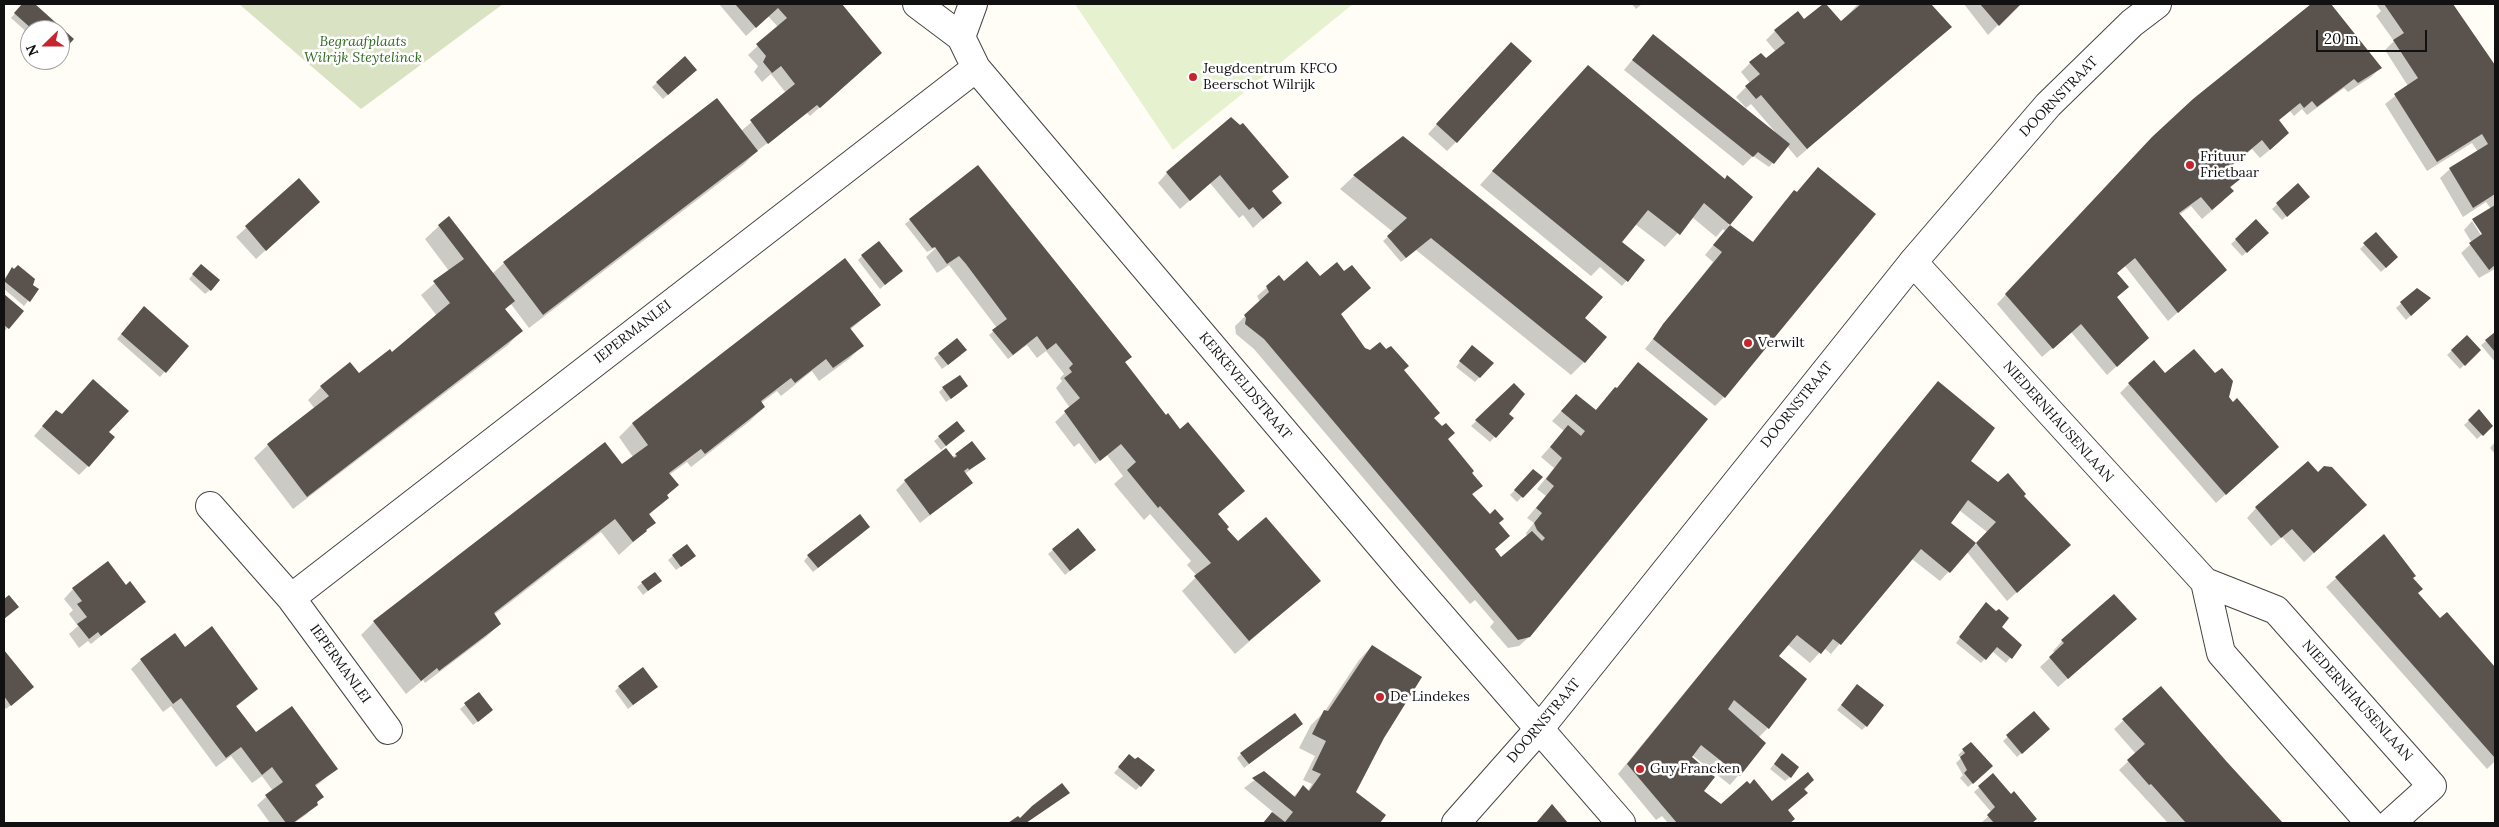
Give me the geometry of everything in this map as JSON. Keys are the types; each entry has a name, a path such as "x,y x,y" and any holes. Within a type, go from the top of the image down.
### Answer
{"street":[{"path":"917,4 962,36 973,4"},
{"name":"DOORNSTRAAT","path":"1456,823 1540,728 1913,262 2048,105 2132,23 2157,4"},
{"name":"KERKEVELDSTRAAT","path":"962,36 976,68 1409,579 1621,823"},
{"name":"IEPERMANLEI","path":"291,598 976,68"},
{"name":"NIEDERNHAUSENLAAN","path":"1913,262 2204,582 2276,610 2432,786 2391,823"},
{"name":"IEPERMANLEI","path":"210,506 291,598 388,730"},
{"name":"NIEDERNHAUSENLAAN","path":"2204,582 2221,653 2370,823"}],"green space":[{"name":"Begraafplaats Wilrijk Steytelinck","path":"239,4 503,4 361,109"},
{"name":"Jeugdcentrum KFCO Beerschot Wilrijk","path":"1075,4 1353,4 1173,150"}],"building":[{"path":"22,4 35,4 53,20 22,20 14,13"},
{"path":"735,4 842,4 882,53 820,108 817,105 768,144 750,120 795,84 781,66 772,73 763,62 766,56 756,44 787,18 778,8 756,28"},
{"path":"1823,4 1826,4 1841,21 1861,4 1931,4 1952,27 1807,149 1761,95 1756,99 1745,86 1760,74 1749,62 1761,53 1766,58 1785,43 1774,30 1798,11 1804,19"},
{"path":"1980,4 2021,4 1999,26"},
{"path":"2311,4 2331,4 2382,68 2358,83 2354,79 2317,107 2312,101 2304,108 2300,103 2279,120 2289,133 2270,150 2262,140 2232,165 2243,177 2230,187 2234,191 2212,210 2201,197 2179,213 2227,270 2178,313 2135,258 2117,273 2129,287 2117,297 2149,338 2117,367 2081,324 2053,349 2005,294 2152,137 2193,99"},
{"path":"2384,4 2453,4 2495,65 2495,194 2473,208 2449,168 2488,144 2482,134 2437,162 2394,94 2418,78 2393,40 2404,33"},
{"path":"1653,34 1790,144 1774,164 1758,152 1753,157 1632,60"},
{"path":"70,35 74,39 70,43"},
{"path":"1511,42 1532,61 1457,143 1436,124"},
{"path":"685,56 697,70 668,95 656,82"},
{"path":"1588,65 1725,179 1727,175 1753,197 1730,225 1704,203 1680,235 1648,210 1622,242 1645,260 1628,282 1492,171"},
{"path":"717,98 758,151 543,315 503,262"},
{"path":"1231,117 1240,125 1243,123 1289,177 1272,191 1282,203 1263,219 1253,207 1249,210 1220,175 1190,201 1166,172"},
{"path":"1403,136 1603,297 1585,318 1607,337 1585,363 1431,238 1406,258 1387,236 1407,218 1353,175"},
{"path":"978,165 1132,357 1125,362 1166,415 1168,413 1180,429 1188,422 1245,491 1218,514 1229,527 1227,529 1238,541 1266,517 1321,581 1249,641 1194,576 1211,563 1160,506 1158,508 1127,470 1136,462 1121,444 1100,461 1064,411 1080,398 1064,378 1072,372 1069,368 1073,364 1056,343 1047,350 1037,336 1013,355 992,330 1007,319 966,264 959,256 947,264 935,247 932,248 909,219"},
{"path":"1818,167 1876,214 1725,398 1653,339 1722,252 1713,245 1730,225 1753,242 1794,190 1797,192"},
{"path":"299,178 320,202 266,251 245,226"},
{"path":"2298,183 2310,197 2287,217 2276,203"},
{"path":"2495,205 2495,265 2489,270 2469,243 2482,234 2472,219"},
{"path":"449,216 515,301 505,309 523,331 307,497 267,444 329,396 320,386 350,362 359,373 390,349 392,352 450,303 433,281 464,259 438,225"},
{"path":"2256,219 2269,233 2247,253 2235,239"},
{"path":"2376,232 2398,257 2386,268 2363,243"},
{"path":"879,241 903,271 885,285 861,255"},
{"path":"845,258 881,305 850,328 864,346 833,368 826,359 795,383 791,378 761,401 765,407 705,454 701,449 669,473 679,485 667,495 669,498 649,514 656,523 647,531 633,542 615,519 494,613 501,624 439,671 437,668 421,681 373,621 605,442 622,464 648,445 632,423"},
{"path":"1307,261 1320,276 1337,262 1344,271 1352,265 1371,288 1341,314 1365,348 1370,350 1380,342 1386,349 1391,346 1409,366 1404,370 1440,413 1434,418 1442,426 1446,423 1455,433 1448,439 1474,471 1472,473 1483,486 1472,494 1490,514 1495,509 1504,519 1499,523 1510,536 1495,549 1501,557 1532,531 1542,541 1545,538 1537,530 1534,523 1542,513 1536,508 1554,486 1546,479 1562,458 1550,447 1568,425 1581,436 1585,431 1561,411 1576,394 1596,410 1638,362 1708,419 1530,637 1518,640 1264,339 1245,324 1246,318 1244,315 1269,292 1266,286 1279,275 1284,281"},
{"path":"201,264 220,280 211,291 192,274"},
{"path":"18,265 35,279 33,285 39,289 30,302 4,281 12,267 14,269"},
{"path":"2417,288 2431,298 2411,316 2400,302"},
{"path":"4,294 24,311 9,329 4,325"},
{"path":"144,306 189,346 166,373 121,334"},
{"path":"2495,332 2495,352 2485,340"},
{"path":"2467,335 2481,350 2465,366 2451,350"},
{"path":"957,338 967,350 948,365 938,353"},
{"path":"1472,345 1494,363 1480,378 1459,361"},
{"path":"2194,349 2215,373 2222,368 2233,381 2229,397 2233,402 2237,398 2279,447 2226,495 2128,383 2154,360 2165,373"},
{"path":"960,375 968,386 951,399 942,387"},
{"path":"93,379 129,411 109,432 115,437 89,467 42,426 56,410 62,414"},
{"path":"1938,381 1995,428 1971,461 1998,482 2008,473 2026,494 2024,496 2071,545 2017,593 1976,543 1950,573 1921,549 1841,645 1833,639 1821,654 1797,635 1779,656 1807,679 1769,729 1734,700 1728,709 1766,743 1740,776 1701,745 1692,757 1715,777 1704,791 1721,804 1747,781 1750,784 1754,779 1772,801 1808,772 1814,780 1804,789 1808,793 1788,810 1795,819 1790,823 1677,823 1627,764","holes":["1968,500 1996,522 1976,543 1951,523"]},
{"path":"1514,383 1525,394 1509,414 1514,418 1496,438 1475,420"},
{"path":"2479,409 2493,426 2483,436 2468,420"},
{"path":"957,421 965,431 946,446 938,436"},
{"path":"972,441 986,459 969,470 968,468 964,471 973,483 930,515 904,480 946,448 954,458 957,456 955,454"},
{"path":"2308,461 2318,472 2324,466 2332,467 2367,505 2314,553 2292,529 2281,538 2255,507"},
{"path":"1533,469 1543,477 1523,498 1514,490"},
{"path":"860,514 870,527 818,568 807,555"},
{"path":"1078,528 1096,550 1070,571 1052,549"},
{"path":"2384,534 2416,576 2413,578 2423,589 2418,593 2440,618 2447,612 2495,667 2495,758 2335,577"},
{"path":"687,544 696,556 681,567 672,555"},
{"path":"108,561 126,585 130,581 146,602 101,636 98,632 89,639 77,624 87,617 77,604 82,601 72,588"},
{"path":"655,572 662,581 648,591 641,582"},
{"path":"2114,594 2137,619 2068,679 2049,657 2064,643 2061,640"},
{"path":"9,595 19,607 4,619 4,599"},
{"path":"1986,602 1996,611 1999,609 2009,618 2002,627 2022,645 2012,659 1997,647 1986,660 1959,637"},
{"path":"212,626 258,689 236,706 256,732 292,706 338,769 315,785 324,797 317,802 318,805 293,823 286,823 265,795 283,782 272,767 262,775 241,747 226,758 181,698 173,704 140,659 175,633 185,647"},
{"path":"1372,645 1422,677 1384,738 1356,792 1386,815 1380,823 1263,823 1272,812 1285,822 1293,812 1252,778 1264,771 1295,797 1303,785 1309,791 1321,774 1312,770 1326,741 1312,734 1324,710 1328,711"},
{"path":"4,650 34,687 11,706 4,696"},
{"path":"643,667 658,687 633,705 618,686"},
{"path":"1857,684 1884,705 1867,727 1841,705"},
{"path":"2161,686 2283,823 2186,823 2151,784 2149,785 2127,760 2145,744 2122,719"},
{"path":"479,692 493,710 478,722 464,703"},
{"path":"2034,711 2050,729 2022,754 2006,735"},
{"path":"1295,713 1303,724 1249,764 1240,753"},
{"path":"1971,742 1993,766 1973,784 1964,773 1967,770 1960,757 1965,753 1962,749"},
{"path":"1782,753 1799,767 1791,778 1774,764"},
{"path":"1129,754 1135,759 1138,757 1155,770 1141,787 1118,767"},
{"path":"1993,773 2011,794 2014,791 2037,819 2032,823 1994,823 1987,815 1995,807 1978,786"},
{"path":"1062,783 1070,793 1026,823 1008,823 1018,816 1020,818 1032,806"},
{"path":"1552,804 1568,823 1536,823"}],"place":[{"name":"Jeugdcentrum KFCO Beerschot Wilrijk","path":"1193,77"},
{"name":"Frituur Frietbaar","path":"2190,165"},
{"name":"Verwilt","path":"1748,343"},
{"name":"De Lindekes","path":"1380,697"},
{"name":"Guy Francken","path":"1640,769"}]}
